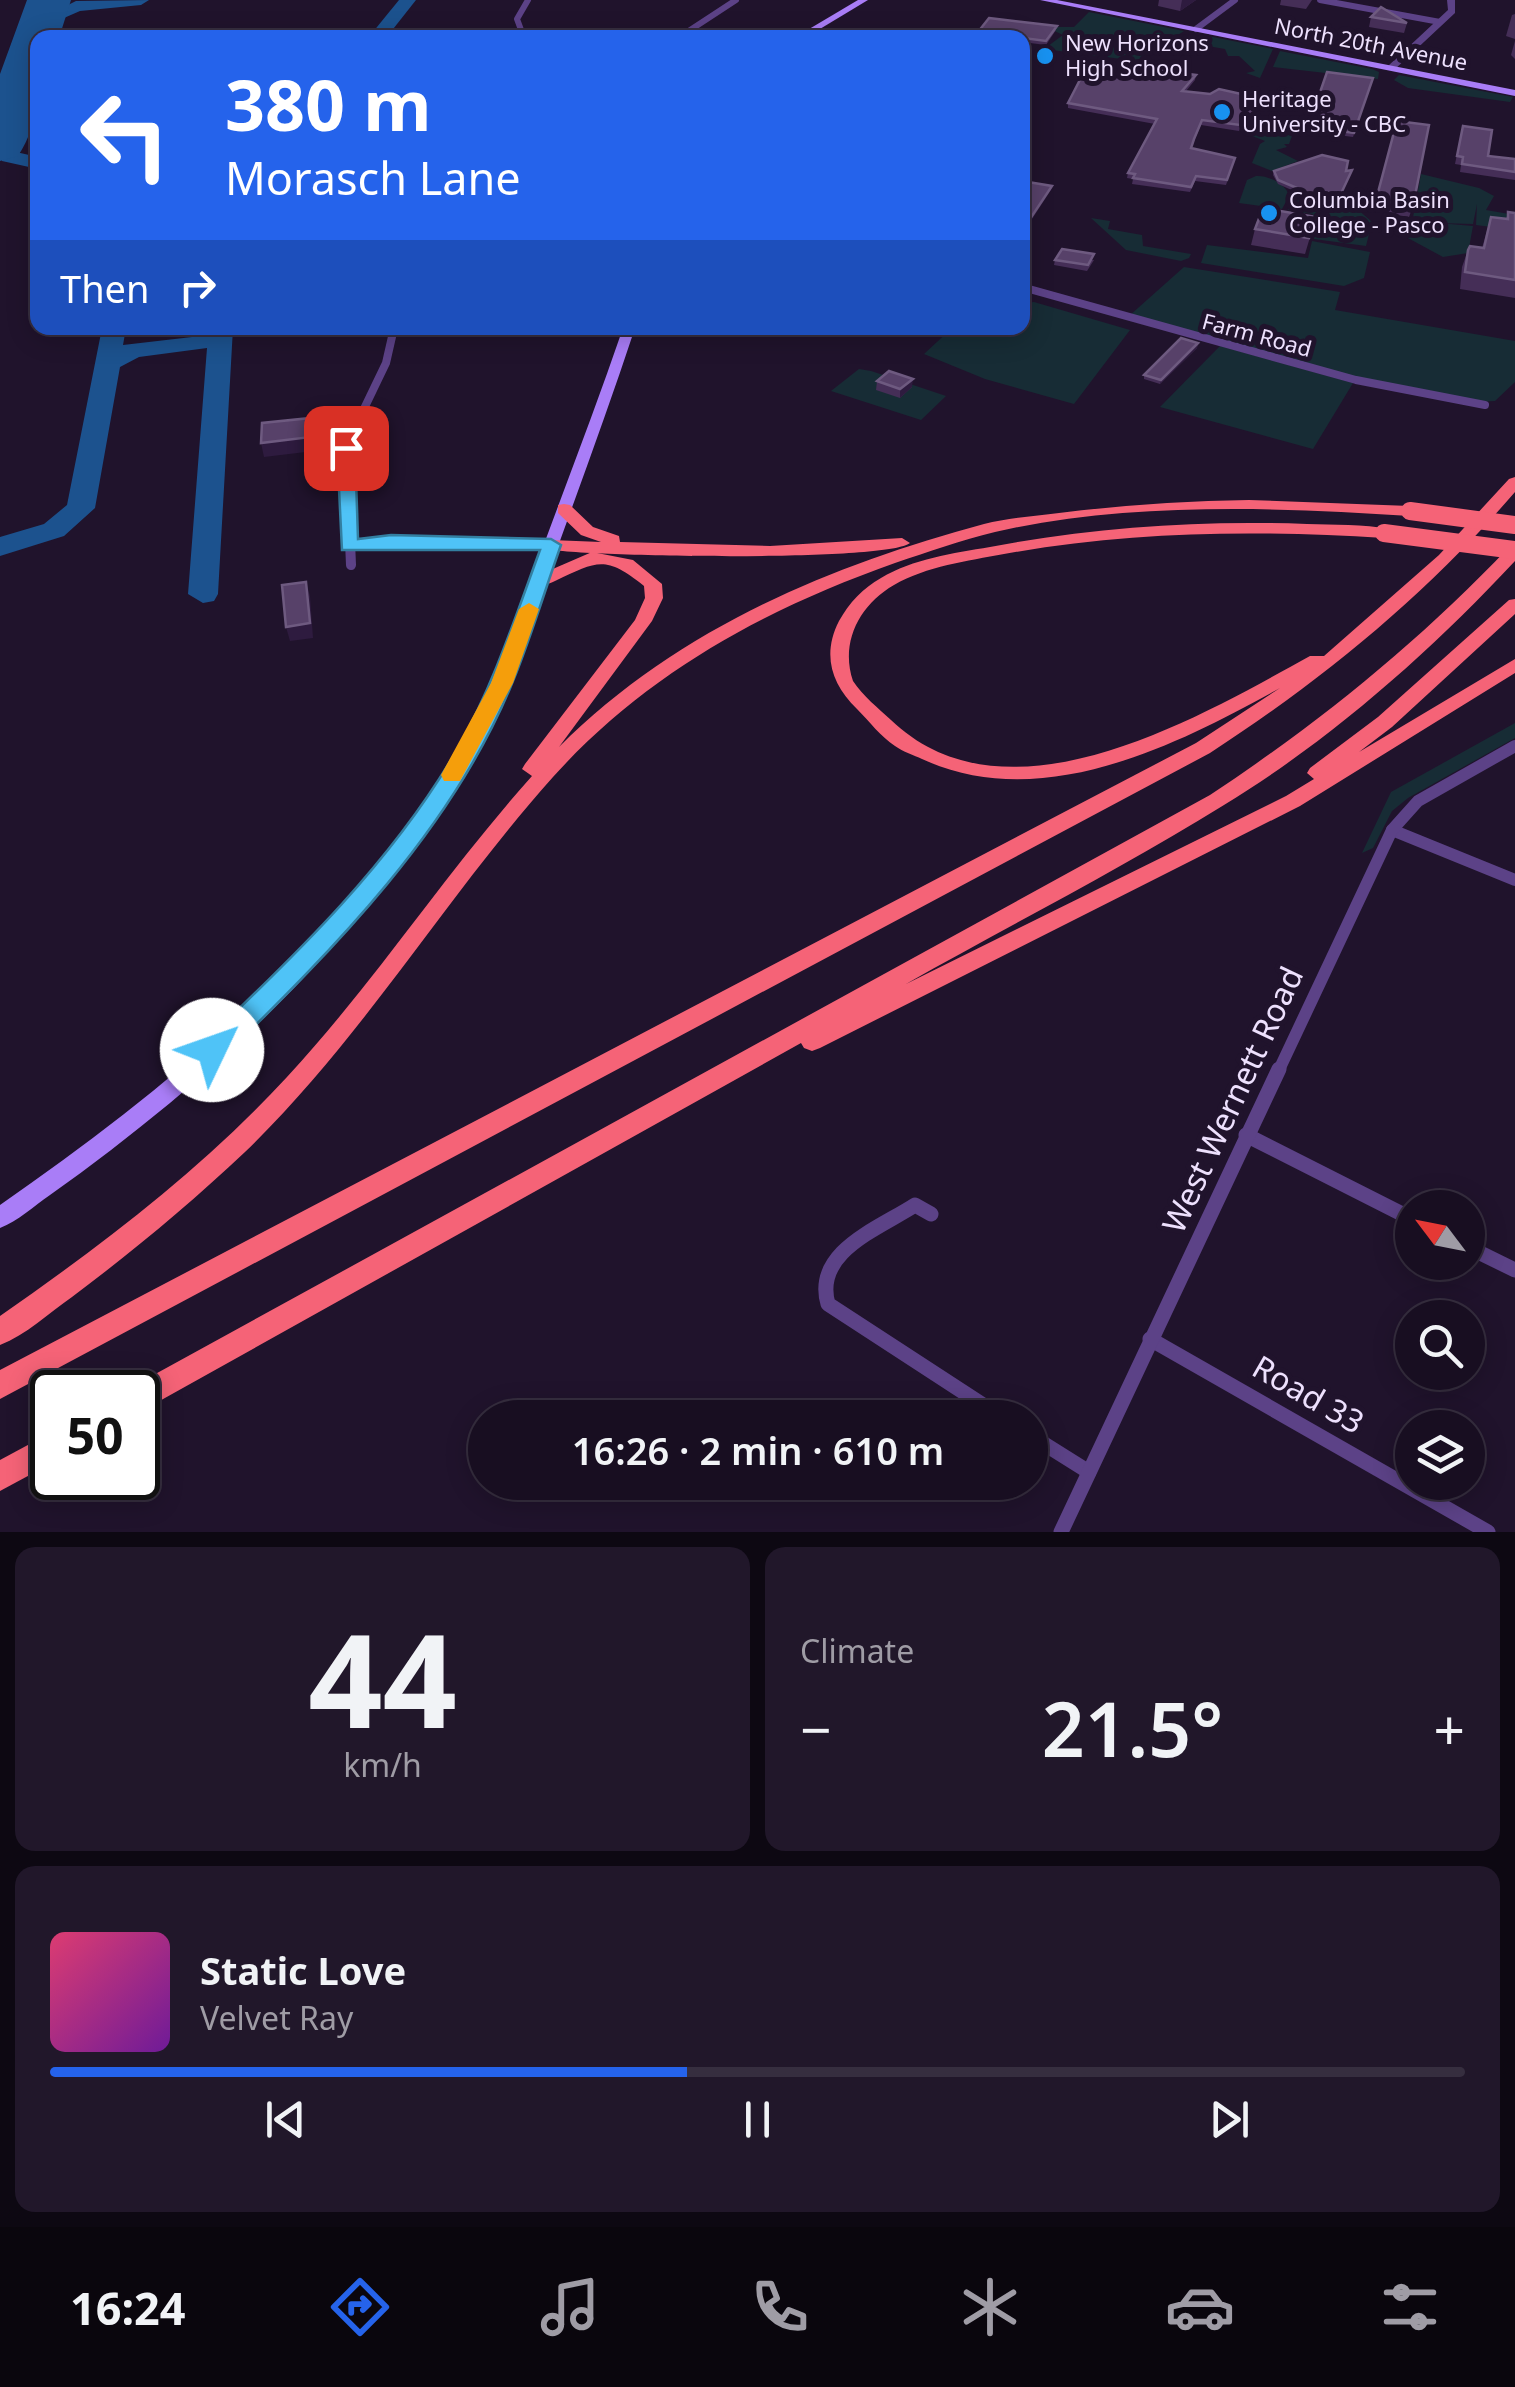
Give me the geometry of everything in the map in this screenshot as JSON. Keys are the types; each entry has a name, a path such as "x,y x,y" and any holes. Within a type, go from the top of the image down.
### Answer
{"highway":[{"path":"0,1385 1150,778 1267,708 1376,628 1440,569 1515,482"},
{"path":"551,545 822,552 1184,504 1288,503 1410,511 1515,525"},
{"path":"564,509 588,531 629,546"},
{"path":"0,1332 157,1214 289,1091 368,1000 484,842 577,739 635,689 695,647 840,574 998,526"},
{"path":"1376,628 1238,703 1120,758 1045,774 969,768 914,749 872,720 843,683 838,651 846,622 867,596 900,576 955,559 1093,534 1170,527 1256,526 1384,533 1515,550"},
{"path":"484,842 489,828 652,605 655,591 642,572 618,560 568,555 551,545"},
{"path":"160,1387 1217,800 1314,734 1394,670 1515,550"},
{"path":"538,582 592,557"},
{"path":"1251,822 1386,722 1515,604"},
{"path":"574,1160 1251,822 1515,664"},
{"path":"0,1476 30,1459"}],"main road":[{"path":"812,30 864,0"},
{"name":"North 20th Avenue","path":"1044,0 1515,93"},
{"name":"North 20th Avenue","path":"1062,0 1160,22"},
{"path":"0,1218 190,1071 275,993 356,905 407,842 467,751 502,683 626,335"}],"street":[{"path":"521,30 517,19 528,0"},
{"path":"690,30 736,0"},
{"path":"1196,29 1236,0"},
{"path":"1320,0 1440,22"},
{"path":"1391,68 1454,9 1452,0"},
{"name":"Farm Road","path":"1030,289 1356,380 1484,405"},
{"path":"351,565 346,448 386,362 392,335"},
{"path":"349,546 391,541 551,545"},
{"name":"West Wernett Road","path":"1061,1532 1392,830 1418,801 1515,746"},
{"path":"1392,830 1515,880"},
{"path":"1246,1135 1395,1210"},
{"path":"930,1214 915,1205 832,1259 823,1286 828,1304 975,1400"},
{"path":"1485,1255 1515,1270"},
{"name":"Road 33","path":"1150,1339 1488,1532"},
{"path":"1048,1446 1089,1472"}],"shaded area":[{"path":"1089,12 1184,31 1137,61 1044,49 1063,35 1046,27 1074,27"},
{"path":"1202,35 1273,49 1260,78 1246,73 1255,71 1239,56 1228,56 1225,49 1190,43"},
{"path":"1280,51 1372,69 1379,72 1378,79 1273,67"},
{"path":"1399,75 1513,97 1510,102 1408,88 1394,80"},
{"path":"1250,126 1292,136 1289,144 1284,144 1287,147 1276,150 1298,161 1272,171 1252,163 1265,141 1247,134"},
{"path":"1421,174 1479,188 1494,196 1486,210 1515,215 1515,230 1476,225 1477,204 1473,224 1438,223 1473,226 1468,253 1443,257 1382,224 1412,223"},
{"path":"1256,176 1271,179 1284,188 1289,196 1282,209 1239,203 1247,180"},
{"path":"1293,200 1356,208 1372,222 1366,246 1314,239 1317,226 1308,224 1313,214 1288,210"},
{"path":"1091,218 1110,221 1108,229 1142,235 1143,246 1191,254 1181,261 1126,250"},
{"path":"1312,241 1370,252 1364,278 1344,286 1201,263 1207,245 1308,258"},
{"path":"1184,267 1340,292 1335,310 1515,341 1515,382 1495,401 1476,402 1343,375 1129,316"},
{"path":"1030,302 1130,330 1074,404 985,379 924,354 944,335 1030,335"},
{"path":"1220,346 1353,383 1313,449 1160,407"},
{"path":"859,369 946,396 921,420 831,391"},
{"path":"1515,723 1515,738 1408,798 1392,811 1373,848 1362,853 1391,792"}],"building":[{"path":"1381,7 1407,23 1371,17"},
{"path":"989,18 1057,26 1046,41 1030,39 1030,30 980,30"},
{"path":"1142,68 1196,75 1182,91 1210,94 1219,89 1259,98 1250,122 1242,121 1240,125 1202,120 1194,139 1191,148 1235,158 1227,180 1196,176 1191,187 1133,178 1135,174 1128,173 1157,119 1068,103 1084,72 1134,77"},
{"path":"1327,72 1373,78 1354,133 1308,127"},
{"path":"1397,121 1429,125 1413,206 1376,200"},
{"path":"1463,126 1492,130 1488,156 1515,159 1515,172 1462,164 1463,157 1457,156"},
{"path":"1322,155 1348,161 1346,171 1352,170 1338,200 1302,197 1304,191 1278,180 1274,171"},
{"path":"1030,182 1052,186 1030,219"},
{"path":"1263,208 1316,217 1309,238 1255,229"},
{"path":"1508,212 1515,213 1515,280 1465,272 1470,246 1484,248 1491,217 1508,219"},
{"path":"1062,249 1094,254 1088,265 1055,260"},
{"path":"1181,338 1198,343 1161,380 1144,375"},
{"path":"889,371 913,379 900,389 877,381"},
{"path":"311,418 311,437 261,443 262,423"},
{"path":"306,582 310,623 286,627 282,585"}],"taxiway":[{"path":"41,23 76,6 141,0"},
{"path":"383,30 408,0"},
{"path":"0,143 9,157 30,161"},
{"path":"0,547 54,530 81,508 113,335"},
{"path":"108,364 133,350 193,344 216,335"},
{"path":"203,594 221,335"}],"runway":[{"path":"39,30 49,0"},
{"path":"0,145 30,56"}],"slow traffic":[{"path":"452,775 502,683 529,609"}],"place":[{"name":"New Horizons High School","path":"1045,56"},
{"name":"Heritage University - CBC","path":"1222,112"},
{"name":"Columbia Basin College - Pasco","path":"1269,213"}],"route":[{"path":"212,1050 306,961 381,875 427,814 467,751 502,683 551,545 391,541 349,546 346,448"}]}
